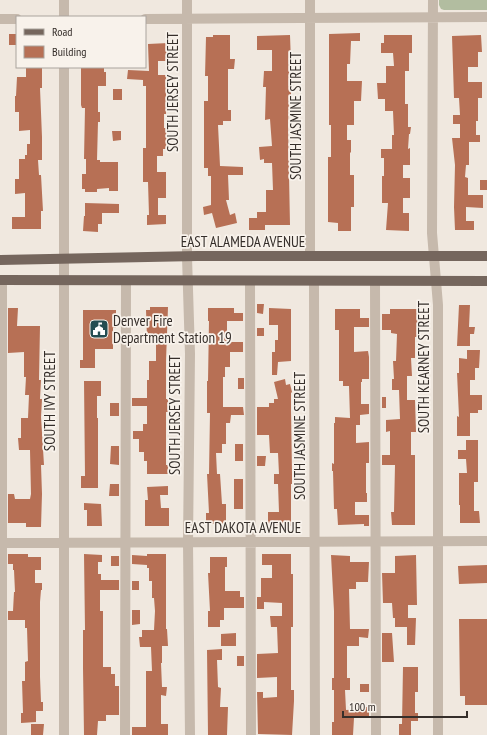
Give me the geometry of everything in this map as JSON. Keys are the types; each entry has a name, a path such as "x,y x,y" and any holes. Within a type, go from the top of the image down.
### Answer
{"main road":[{"name":"EAST ALAMEDA AVENUE","path":"0,260 187,256 487,256"},
{"path":"1,280 314,282 487,281"}],"street":[{"path":"64,0 64,16"},
{"name":"SOUTH JERSEY STREET","path":"187,0 187,256 190,354 188,543 190,735"},
{"name":"SOUTH JASMINE STREET","path":"310,0 310,256"},
{"name":"SOUTH KEARNEY STREET","path":"433,0 432,233 438,305 438,735"},
{"path":"146,19 487,17"},
{"path":"0,19 16,19"},
{"name":"SOUTH IVY STREET","path":"64,68 64,735"},
{"path":"1,280 2,735"},
{"path":"125,735 126,281"},
{"path":"250,281 251,735"},
{"path":"375,281 376,735"},
{"name":"SOUTH JASMINE STREET","path":"314,282 315,735"},
{"name":"EAST DAKOTA AVENUE","path":"1,543 487,541"}],"green space":[{"path":"439,0 487,0 487,10 444,10 441,9 439,5"}],"building":[{"path":"360,33 360,41 351,41 350,64 347,64 347,81 362,81 361,101 354,101 354,125 347,125 347,140 351,140 350,175 354,175 354,207 351,207 351,231 338,231 338,223 328,222 328,157 331,157 331,125 329,125 329,34"},
{"path":"9,34 16,34 16,45 9,45"},
{"path":"213,35 230,35 230,59 235,59 234,69 228,69 228,110 231,110 231,121 223,121 223,125 218,125 220,166 243,167 243,175 228,175 229,200 226,200 230,215 235,213 237,223 216,228 212,213 204,215 203,207 211,205 211,176 208,176 208,168 204,168 204,101 208,101 208,76 205,76 206,37 213,37"},
{"path":"290,35 291,63 289,63 289,90 291,90 291,102 289,102 288,124 290,225 265,225 265,230 249,230 249,218 257,218 257,212 266,212 266,190 273,190 272,163 264,163 264,159 260,160 259,147 272,146 270,119 265,120 266,87 263,87 264,71 272,71 272,50 257,50 257,36"},
{"path":"384,35 412,35 412,53 409,53 409,71 405,71 405,104 408,104 408,127 411,127 408,149 410,148 410,165 403,165 403,178 410,178 410,198 403,198 403,213 409,213 409,231 386,230 388,203 382,203 384,158 381,158 381,149 392,149 392,135 394,135 393,111 385,111 385,99 378,99 377,83 386,83 386,66 394,66 393,53 381,53 381,43 384,43"},
{"path":"481,35 482,52 478,52 478,67 468,67 468,82 482,82 482,98 478,98 478,121 476,121 476,135 480,135 480,142 469,142 469,165 466,165 465,177 468,178 468,195 483,195 483,208 466,207 466,221 474,221 474,230 455,230 455,165 452,138 460,138 460,124 453,124 453,115 460,115 459,98 454,98 452,36"},
{"path":"168,43 168,61 158,61 158,75 166,75 166,114 164,114 164,128 166,128 167,149 163,149 163,156 157,156 157,172 166,172 166,198 158,198 158,215 166,215 166,224 147,225 147,215 149,215 148,182 143,182 143,148 146,148 146,86 143,86 143,80 127,79 128,70 149,71 148,44"},
{"path":"26,68 42,68 42,88 40,88 42,160 38,160 39,175 41,175 43,211 41,211 41,229 12,229 12,217 25,217 25,193 15,194 15,179 19,179 19,159 25,159 25,155 27,155 27,144 30,144 30,130 19,131 19,112 15,112 15,96 17,77 26,77"},
{"path":"81,68 104,68 104,72 106,72 106,86 98,86 98,112 100,112 100,122 98,122 97,160 100,160 100,162 118,162 118,191 109,191 109,188 97,189 97,192 85,192 85,189 82,189 82,174 86,174 86,159 84,159 85,108 82,108"},
{"path":"113,89 122,89 122,100 113,100"},
{"path":"112,131 121,131 121,140 113,141"},
{"path":"480,180 487,180 487,190 480,190"},
{"path":"85,203 119,204 119,213 102,213 102,224 98,224 98,232 83,231"},
{"path":"257,304 264,304 263,314 257,313"},
{"path":"459,305 470,305 469,327 475,327 474,334 470,334 470,346 457,346"},
{"path":"150,307 168,307 166,399 168,399 168,412 166,412 166,465 168,465 168,474 147,474 147,461 144,461 144,452 139,452 139,439 133,439 133,431 143,431 143,424 147,424 147,406 132,406 132,398 147,398 149,361 156,361 156,338 147,338 146,310 150,310"},
{"path":"8,308 18,308 17,326 40,326 39,380 41,380 40,399 42,399 41,417 44,465 41,465 41,527 26,527 26,523 8,523 8,494 14,494 15,499 30,499 31,494 30,450 19,450 18,438 21,438 21,418 28,418 29,395 25,395 26,377 24,377 24,352 8,353"},
{"path":"208,308 234,308 234,313 243,313 243,321 227,321 227,342 243,342 243,352 230,352 230,367 225,367 225,377 223,377 223,407 243,407 244,415 231,415 230,423 226,423 226,444 222,444 222,453 216,453 217,474 220,474 222,504 226,504 226,524 206,524 206,513 209,513 207,474 209,474 210,413 207,413"},
{"path":"269,308 291,309 291,361 278,362 277,375 272,375 272,352 275,352 275,340 278,340 278,325 269,325"},
{"path":"335,309 360,309 360,318 369,318 369,327 354,327 354,352 368,351 369,357 369,379 362,379 361,382 361,404 369,404 369,414 360,415 360,425 356,425 356,443 369,442 369,463 366,463 367,502 355,502 355,515 369,515 369,526 364,526 364,524 338,525 337,509 334,509 332,463 334,464 335,417 350,418 349,386 343,386 343,381 339,381 339,330 335,330"},
{"path":"390,309 419,309 419,337 415,337 415,358 411,358 412,376 407,376 407,400 415,400 416,432 411,432 411,455 415,455 415,525 392,525 391,512 394,512 395,465 382,465 382,455 390,455 390,431 386,432 386,420 400,419 399,390 392,390 392,379 394,379 393,361 396,361 397,334 391,333 391,330 382,330 382,314 390,314"},
{"path":"83,310 116,310 116,328 113,328 113,349 95,349 95,368 80,368 80,360 83,360"},
{"path":"257,328 264,328 264,336 257,336"},
{"path":"467,350 480,350 479,368 475,368 475,380 470,380 470,395 482,395 482,410 478,410 478,413 470,413 470,436 457,436 457,416 459,417 457,373 459,373 459,358 467,359"},
{"path":"238,378 244,378 244,389 238,389"},
{"path":"285,379 286,385 290,384 292,392 291,526 268,525 268,512 279,512 278,484 274,484 274,474 279,474 278,453 270,453 269,435 257,435 257,407 269,407 269,403 274,403 274,399 278,399 274,382"},
{"path":"84,381 101,381 101,396 97,396 98,488 81,488 81,476 85,476"},
{"path":"382,397 386,397 386,408 382,408"},
{"path":"110,403 119,403 119,416 110,416"},
{"path":"466,440 478,440 478,482 474,482 474,511 479,511 480,523 460,523 459,473 467,473 466,459 458,459 458,450 466,450"},
{"path":"235,444 243,444 243,461 235,461"},
{"path":"111,446 119,446 119,465 110,464"},
{"path":"257,456 266,456 265,466 257,466"},
{"path":"234,479 243,479 243,509 234,509"},
{"path":"110,484 119,484 119,496 109,496"},
{"path":"168,486 168,495 160,495 161,508 169,508 169,526 145,526 145,500 148,500 147,487"},
{"path":"84,503 101,504 102,526 87,526 87,510 84,510"},
{"path":"8,554 28,554 28,557 41,557 41,570 35,570 35,583 42,583 40,602 40,677 41,702 43,702 43,711 36,711 36,722 21,723 21,713 23,713 22,681 25,681 25,662 28,661 27,628 25,628 25,620 8,620 8,611 13,611 15,592 13,564 8,564"},
{"path":"84,554 102,555 102,562 98,562 98,574 101,574 101,580 119,580 119,590 100,590 100,611 103,611 103,667 111,667 111,674 115,674 115,686 119,686 119,715 106,715 106,721 98,721 97,735 84,735"},
{"path":"147,554 166,554 166,629 168,646 162,646 161,663 162,687 167,687 166,696 161,695 161,724 168,724 168,735 132,735 132,727 146,727 146,671 152,671 151,647 140,647 139,637 142,637 142,630 154,630 155,611 154,598 152,598 152,581 149,581 149,568 147,568 147,565 132,564 132,555 147,556"},
{"path":"262,554 291,554 291,574 293,574 293,627 291,627 291,690 294,690 292,735 258,734 257,692 263,692 263,698 277,697 277,677 257,678 257,654 278,653 277,627 271,627 270,616 282,616 282,603 264,602 264,609 257,609 257,597 261,597 261,578 272,578 272,565 262,565"},
{"path":"331,555 350,556 350,562 369,562 368,582 356,582 356,589 349,589 350,629 369,629 368,638 359,637 359,646 347,646 347,678 350,678 350,690 345,690 346,710 369,707 369,718 354,718 353,735 332,735 332,722 334,722 334,690 332,690 332,678 334,678 334,611"},
{"path":"416,555 417,605 408,605 408,618 416,618 415,645 407,645 407,627 395,627 392,603 383,603 382,573 395,573 395,556"},
{"path":"111,556 119,556 119,566 111,566"},
{"path":"210,557 227,557 227,567 225,567 225,591 240,591 240,597 244,597 244,608 224,608 224,620 220,620 220,627 208,627 208,611 210,611 208,573 210,573"},
{"path":"487,565 487,583 459,584 458,566"},
{"path":"132,581 139,581 139,590 132,590"},
{"path":"132,610 140,610 140,624 132,625"},
{"path":"459,619 487,619 487,705 465,705 465,696 460,696"},
{"path":"236,633 236,646 221,646 221,634"},
{"path":"382,633 392,633 394,662 382,662"},
{"path":"222,649 222,660 217,660 218,687 221,688 220,707 228,707 227,735 208,735 207,650"},
{"path":"237,656 244,656 244,666 237,666"},
{"path":"403,667 418,667 418,692 415,692 415,713 418,713 418,721 411,721 411,735 399,735 399,724 402,724"},
{"path":"360,684 369,684 369,692 360,692"},
{"path":"31,724 44,724 43,735 31,735"}],"place":[{"name":"Denver Fire Department Station 19","path":"99,329"}]}
